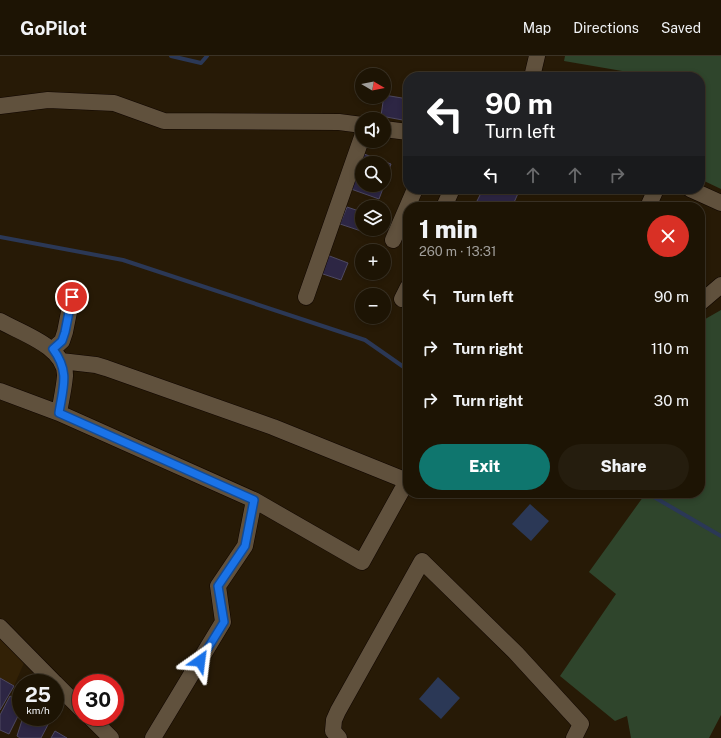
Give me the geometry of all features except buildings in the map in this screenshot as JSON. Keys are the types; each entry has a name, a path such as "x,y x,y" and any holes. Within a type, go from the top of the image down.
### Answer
{"street":[{"path":"533,72 537,56"},
{"path":"0,106 48,100 114,103 164,121 339,122 355,125"},
{"path":"391,130 403,131"},
{"path":"306,297 358,148"},
{"path":"701,194 721,203"},
{"path":"393,240 403,217"},
{"path":"705,299 721,285"},
{"path":"59,413 65,375 57,355 65,332 72,297"},
{"path":"0,321 57,355 106,368 273,427 403,480"},
{"path":"0,391 59,413 254,500 362,562 403,487"},
{"path":"153,738 224,622 218,586 245,546 254,500"},
{"path":"339,738 334,731 334,720 338,711 422,561 516,653 581,724 574,738"},
{"path":"0,627 46,674"},
{"path":"64,692 72,699"},
{"path":"99,726 111,738"}],"shaded area":[{"path":"0,627 27,656 19,674 12,674 12,685 0,678"}],"green space":[{"path":"565,56 721,56 721,189 705,181 705,72 628,72 564,61"},
{"path":"721,310 721,715 709,738 631,738 627,716 615,721 560,676 616,594 589,572 642,498 705,498 705,319"}],"water":[{"path":"530,504 549,521 531,541 512,524"},
{"path":"438,677 460,698 441,719 419,699"}],"waterway":[{"path":"171,56 201,63 207,56"},
{"path":"0,237 123,260 365,340 403,367"},
{"path":"656,498 721,536"}],"route":[{"path":"72,297 62,341 53,349 61,361 65,375 59,413 254,500 245,546 218,586 224,622 200,661"}]}
